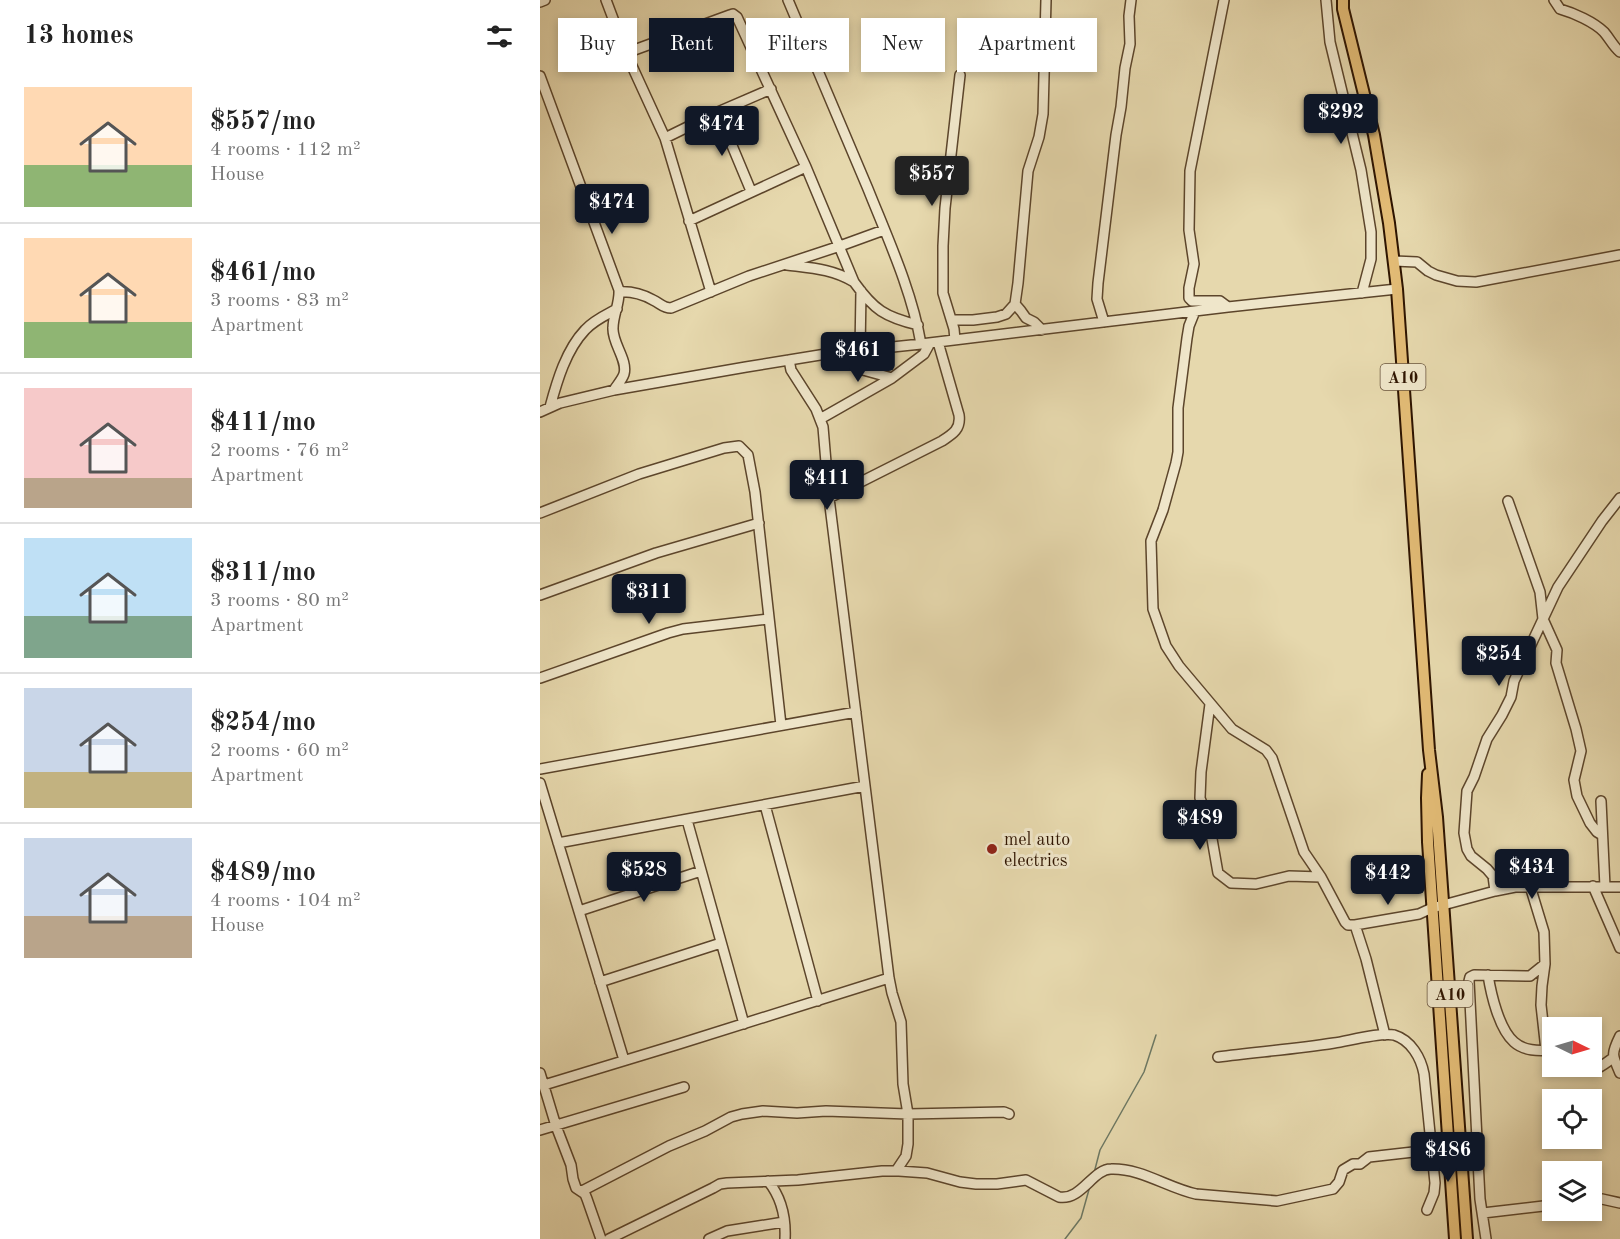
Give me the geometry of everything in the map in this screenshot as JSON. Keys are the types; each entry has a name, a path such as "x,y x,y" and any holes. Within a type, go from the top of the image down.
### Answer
{"main road":[{"name":"A10","path":"1342,3 1374,135 1394,261 1429,750 1444,905 1467,1239"},
{"name":"A10","path":"1429,750 1427,798 1432,908 1455,1239"}],"street":[{"path":"540,2 545,0"},
{"path":"606,0 613,18"},
{"path":"788,0 884,230 918,326 930,343 960,422 957,430 942,441 828,498"},
{"path":"952,320 997,317 1006,314 1015,304 1028,171 1039,137 1043,114 1046,0"},
{"path":"1104,322 1098,299 1098,283 1130,44 1131,0"},
{"path":"1224,0 1190,171 1190,230 1194,264 1189,298 1192,301 1220,301 1228,307"},
{"path":"1326,0 1330,42 1361,170 1371,232 1371,259 1362,293"},
{"path":"1554,0 1560,9 1572,12 1602,31 1620,52"},
{"path":"637,50 733,14 739,18 806,166 854,282 880,312 896,320 918,326"},
{"path":"634,72 665,138 711,292"},
{"path":"955,340 952,320 943,293 943,246 960,75"},
{"path":"540,76 619,292 613,333 624,362 625,372 614,390"},
{"path":"665,138 771,89"},
{"path":"718,112 751,191"},
{"path":"689,221 806,166"},
{"path":"619,292 640,294 667,308 748,276 884,230"},
{"path":"1394,261 1418,262 1428,271 1442,277 1476,282 1620,255"},
{"path":"783,264 826,270 854,282"},
{"path":"540,412 573,399 614,390 789,360 1396,289"},
{"path":"860,351 861,291"},
{"path":"1015,304 1026,318 1042,330"},
{"path":"550,407 562,368 584,331 617,309"},
{"path":"1195,311 1189,326 1185,348 1178,408 1176,463 1151,542 1155,619 1166,646 1210,704 1232,729 1266,750 1272,758 1304,852 1321,877 1345,922 1348,925 1354,925 1419,914 1432,908 1494,891 1530,886 1620,887"},
{"path":"820,419 892,378 924,354 930,343"},
{"path":"843,353 858,368 892,378"},
{"path":"789,360 794,377 808,396 820,419 824,436 828,498 890,978 901,1022 908,1144 906,1156 896,1171"},
{"path":"540,513 639,474 724,448 739,446 748,455 755,492 782,725"},
{"path":"1494,891 1492,876 1471,856 1467,849 1464,833 1467,791 1486,739 1511,697 1514,681 1558,587 1620,498"},
{"path":"1508,501 1539,592 1543,619 1557,650 1556,663 1576,729 1581,751 1574,780 1577,796 1590,823 1602,835"},
{"path":"540,595 656,554 759,523"},
{"path":"540,678 682,629 769,619"},
{"path":"1210,704 1200,798 1209,822 1218,873 1232,882 1256,884 1289,876 1321,877"},
{"path":"540,769 856,712"},
{"path":"540,783 624,1060"},
{"path":"558,843 865,786"},
{"path":"1601,801 1605,887"},
{"path":"765,805 819,1000"},
{"path":"687,820 744,1024"},
{"path":"579,911 701,871"},
{"path":"1530,886 1544,932 1545,964 1541,1005 1543,1017"},
{"path":"1593,886 1620,948"},
{"path":"1354,925 1366,959 1385,1035"},
{"path":"600,982 721,943"},
{"path":"1486,1239 1480,1199 1469,978 1488,975 1530,976 1545,964"},
{"path":"1488,975 1492,1000 1509,1036 1513,1041 1528,1049 1542,1050"},
{"path":"544,1085 890,978"},
{"path":"1218,1057 1385,1035 1401,1038 1416,1053 1422,1066 1435,1183 1434,1194 1427,1210"},
{"path":"1620,1036 1613,1058 1620,1073"},
{"path":"1602,1065 1613,1058"},
{"path":"540,1073 571,1165 576,1188 585,1194 590,1204 601,1239"},
{"path":"540,1130 684,1087"},
{"path":"582,1191 730,1117 763,1112 826,1111 1009,1114"},
{"path":"609,1239 720,1184 896,1171 927,1173 976,1184 1026,1180 1064,1198 1110,1168 1166,1183 1186,1192 1277,1201 1333,1189 1339,1182 1343,1170 1353,1164 1360,1164 1369,1157 1431,1150"},
{"path":"768,1181 778,1196 783,1210 785,1239"},
{"path":"1602,1199 1620,1203"},
{"path":"1483,1213 1542,1206"},
{"path":"709,1239 727,1231 784,1222"}],"waterway":[{"path":"1094,1173 1100,1150 1144,1072 1156,1035"},
{"path":"1065,1239 1081,1218 1090,1186"}],"place":[{"name":"mel auto electrics","path":"992,849"}]}
